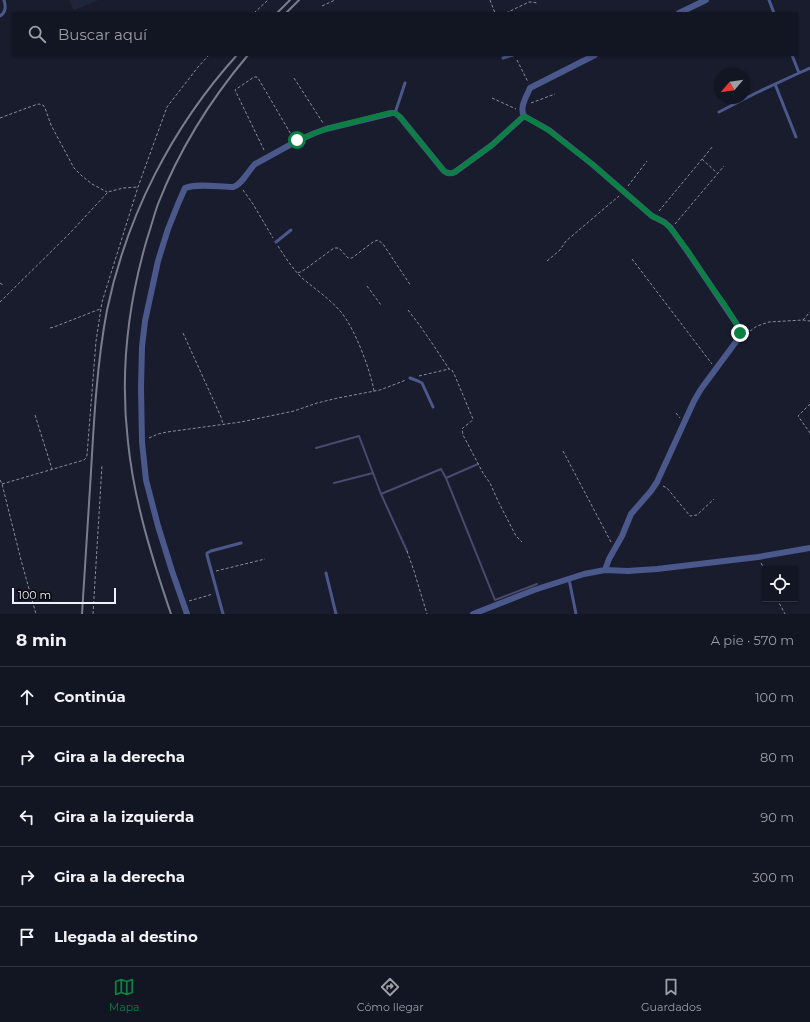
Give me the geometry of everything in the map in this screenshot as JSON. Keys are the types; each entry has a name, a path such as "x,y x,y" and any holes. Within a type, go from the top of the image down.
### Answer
{"street":[{"path":"681,12 706,0"},
{"path":"187,614 172,572 146,480 142,442 141,387 142,347 145,321 155,274 168,229 185,188 189,186 233,187 239,185 255,164 297,140 326,129 389,113 395,113 400,117 444,171 451,174 492,145 523,111 530,88 593,56"},
{"path":"523,111 592,164 652,216 664,222 671,229 738,326 740,333 738,339 701,389 694,401 657,482 631,514 605,570"},
{"path":"473,614 534,590 584,574 605,570 628,572 657,569 758,557 810,548"}],"lane":[{"path":"0,16 4,13 4,0"},
{"path":"769,0 774,12"},
{"path":"503,58 510,56"},
{"path":"792,56 799,73"},
{"path":"719,112 810,68"},
{"path":"395,113 405,83"},
{"path":"775,84 796,137"},
{"path":"276,242 291,230"},
{"path":"410,378 422,383 433,407"},
{"path":"223,614 207,553 242,543"},
{"path":"326,573 336,614"},
{"path":"569,580 576,614"}],"path":[{"path":"255,12 268,0"},
{"path":"322,6 335,0"},
{"path":"490,0 495,12"},
{"path":"508,12 529,2 537,3"},
{"path":"2,484 84,460 87,456 96,341 102,302 138,187 167,107 208,56"},
{"path":"517,61 530,88"},
{"path":"267,156 235,93 235,90 254,77 257,77 292,137"},
{"path":"294,78 326,129"},
{"path":"492,98 523,111 528,105 555,94"},
{"path":"0,118 35,105 43,105 51,125 74,168 92,184 108,192"},
{"path":"659,220 659,211 714,146"},
{"path":"702,159 717,174"},
{"path":"547,261 560,250 566,241 623,192 647,161"},
{"path":"671,229 724,166"},
{"path":"239,185 253,204 289,263 346,318 356,337 368,368 374,391"},
{"path":"0,302 70,233 108,192 123,188 138,187"},
{"path":"298,273 334,248 339,248 348,258 352,258 373,242 378,240 383,244 411,286"},
{"path":"632,258 716,369"},
{"path":"367,286 381,305"},
{"path":"50,328 101,309"},
{"path":"408,310 455,376 473,419 472,422 462,429 463,435 490,483 516,536 522,542"},
{"path":"803,320 810,312"},
{"path":"738,339 757,326 769,322 810,321"},
{"path":"183,333 221,417 223,425"},
{"path":"142,442 151,436 168,432 223,425 294,411 317,403 380,390 410,378 449,369"},
{"path":"810,404 798,416 810,433"},
{"path":"35,415 52,469"},
{"path":"563,451 615,550"},
{"path":"93,614 102,465"},
{"path":"0,480 36,614"},
{"path":"657,482 667,488 690,516 697,515 714,499"},
{"path":"407,550 427,614"},
{"path":"212,572 264,558"},
{"path":"183,602 214,594"},
{"path":"779,602 785,614"}],"shaded area":[{"path":"69,0 99,0 74,10"}],"waterway":[{"path":"316,448 359,436 373,473 334,483"},
{"path":"446,478 478,464"},
{"path":"381,494 441,469 495,600 537,584"},
{"path":"373,473 407,551"}],"railway":[{"path":"278,12 290,0"},
{"path":"287,12 299,0"},
{"path":"82,614 98,370 107,310 116,275 127,240 155,174 192,112 236,56"},
{"path":"171,614 157,572 139,508 131,464 125,391 127,339 140,264 158,204 166,184 186,145 209,107 247,56"}],"route":[{"path":"297,140 326,129 389,113 395,113 400,117 444,171 451,174 492,145 524,116 544,126 592,164 652,216 670,227 718,295 738,326 740,333"}]}
